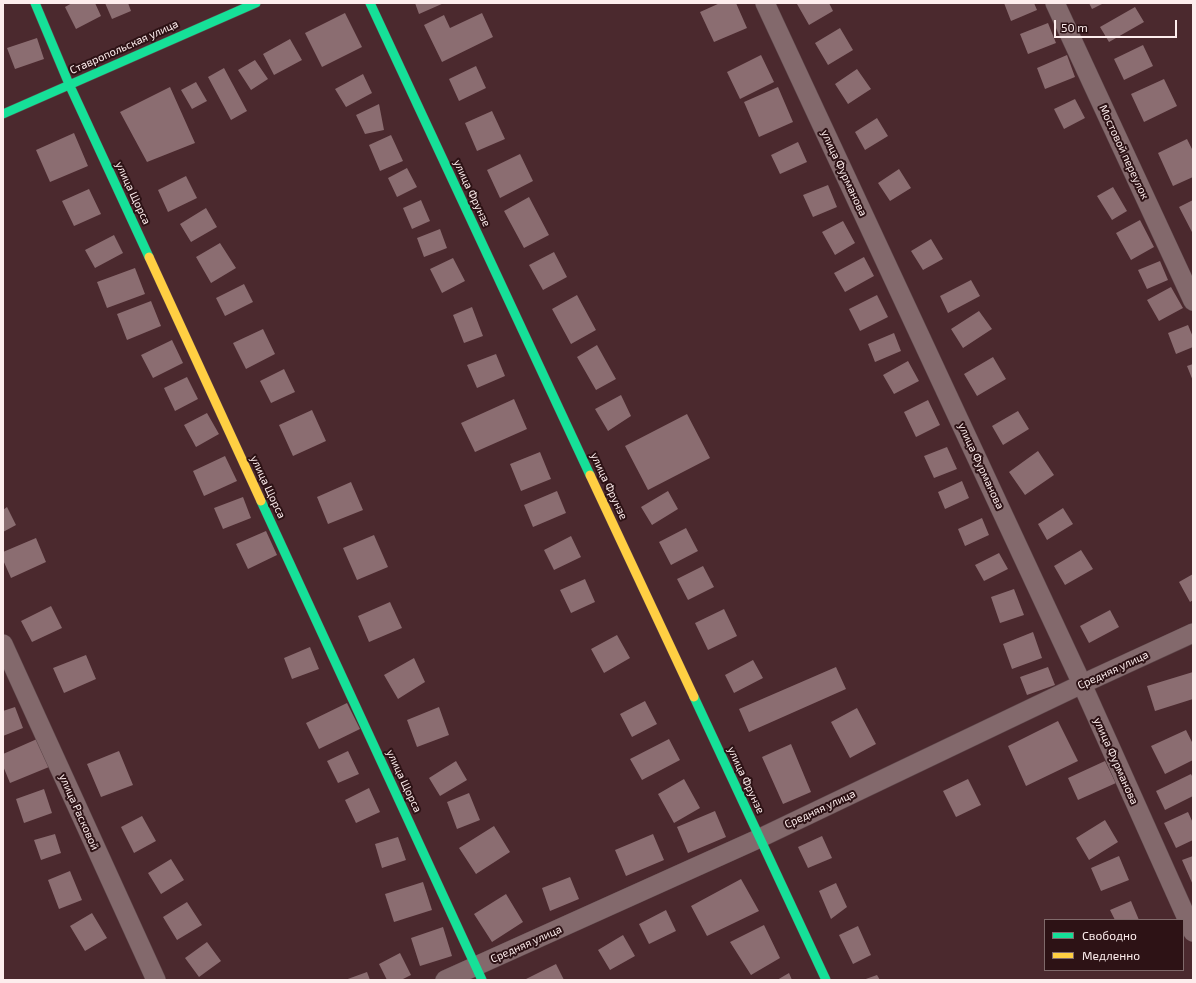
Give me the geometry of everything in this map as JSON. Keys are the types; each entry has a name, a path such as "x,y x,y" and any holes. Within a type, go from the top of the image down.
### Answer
{"street":[{"name":"улица Щорса","path":"35,3 69,84 479,973"},
{"name":"Ставропольская улица","path":"3,114 256,3"},
{"name":"улица Фрунзе","path":"370,3 826,980"},
{"name":"улица Фурманова","path":"765,3 1082,684 1193,932"},
{"name":"Мостовой переулок","path":"1055,3 1193,301"},
{"name":"Средняя улица","path":"445,980 479,973 1082,684 1193,633"},
{"name":"улица Расковой","path":"3,644 156,980"}],"building":[{"path":"72,3 95,3 101,16 76,29 65,7"},
{"path":"105,3 128,3 131,11 112,19"},
{"path":"415,3 444,3 419,14"},
{"path":"720,3 736,3 747,28 714,42 700,12"},
{"path":"829,3 833,11 809,25 797,4"},
{"path":"1004,3 1034,3 1037,10 1011,21"},
{"path":"1089,3 1104,3 1092,9"},
{"path":"1135,7 1144,22 1109,42 1100,27"},
{"path":"345,13 362,47 322,67 305,33"},
{"path":"482,13 493,37 442,62 424,25 444,15 450,28"},
{"path":"1048,23 1056,43 1028,54 1020,34"},
{"path":"840,28 853,50 828,65 815,43"},
{"path":"37,38 44,59 15,69 7,48"},
{"path":"290,39 302,60 274,75 263,54"},
{"path":"1143,45 1153,66 1124,80 1114,59"},
{"path":"761,55 774,82 740,99 727,72"},
{"path":"1067,55 1075,77 1045,89 1037,68"},
{"path":"255,60 268,79 251,90 238,70"},
{"path":"476,66 486,88 459,101 449,79"},
{"path":"224,68 247,111 231,120 208,77"},
{"path":"857,69 871,89 848,104 835,84"},
{"path":"363,74 372,93 346,107 335,89"},
{"path":"1164,79 1177,106 1144,122 1131,94"},
{"path":"196,82 207,101 192,109 181,90"},
{"path":"170,87 195,143 147,162 120,112"},
{"path":"778,87 793,122 759,137 744,102"},
{"path":"1075,99 1085,118 1064,129 1054,109"},
{"path":"379,104 384,130 365,134 356,115"},
{"path":"492,111 505,139 477,151 465,123"},
{"path":"877,118 888,136 865,150 855,132"},
{"path":"74,133 88,166 50,182 36,150"},
{"path":"391,135 403,161 380,171 369,145"},
{"path":"1187,139 1193,151 1193,177 1173,186 1158,153"},
{"path":"798,142 807,162 780,174 771,155"},
{"path":"520,154 533,181 500,198 487,170"},
{"path":"407,168 417,187 397,197 388,178"},
{"path":"899,169 911,188 890,201 878,183"},
{"path":"186,176 197,198 168,212 158,190"},
{"path":"828,185 837,207 813,217 803,195"},
{"path":"1113,187 1127,211 1112,220 1097,196"},
{"path":"89,189 101,214 74,226 62,201"},
{"path":"529,197 549,235 524,248 504,211"},
{"path":"421,200 430,221 412,229 403,208"},
{"path":"1193,200 1193,234 1179,207"},
{"path":"206,208 217,227 191,242 180,224"},
{"path":"1140,220 1154,247 1131,260 1116,233"},
{"path":"843,221 855,243 835,255 822,232"},
{"path":"440,229 447,248 424,257 417,238"},
{"path":"114,235 123,253 95,268 85,250"},
{"path":"931,239 943,259 923,270 911,251"},
{"path":"220,243 236,268 211,283 196,257"},
{"path":"554,252 567,277 543,290 529,265"},
{"path":"864,257 874,276 845,292 834,273"},
{"path":"453,258 465,281 442,293 430,269"},
{"path":"1160,261 1168,280 1147,289 1138,270"},
{"path":"135,268 145,294 107,308 97,282"},
{"path":"971,280 980,296 948,313 940,296"},
{"path":"244,284 253,302 225,316 216,298"},
{"path":"1171,287 1183,308 1159,321 1147,300"},
{"path":"577,295 596,330 571,344 552,309"},
{"path":"877,295 888,317 860,331 849,309"},
{"path":"151,301 161,326 127,340 117,314"},
{"path":"472,307 483,336 464,343 453,315"},
{"path":"979,311 992,329 963,348 951,329"},
{"path":"1188,325 1193,337 1193,347 1176,354 1168,333"},
{"path":"263,329 275,354 246,369 233,343"},
{"path":"894,333 901,351 875,362 868,344"},
{"path":"172,340 183,363 153,378 141,355"},
{"path":"597,345 616,379 596,390 577,357"},
{"path":"496,354 505,376 477,388 467,365"},
{"path":"993,357 1006,379 977,396 964,374"},
{"path":"908,361 919,381 894,394 883,375"},
{"path":"1193,364 1193,381 1187,366"},
{"path":"284,369 295,392 271,403 260,381"},
{"path":"187,377 198,399 175,411 164,388"},
{"path":"621,395 631,416 608,431 595,409"},
{"path":"514,399 527,429 475,452 461,423"},
{"path":"928,400 940,425 916,437 904,412"},
{"path":"312,410 326,441 293,456 279,425"},
{"path":"1018,411 1029,429 1003,445 992,426"},
{"path":"207,413 219,434 196,447 184,425"},
{"path":"687,414 710,458 648,490 625,446"},
{"path":"947,447 957,469 934,478 924,456"},
{"path":"1038,451 1054,475 1025,495 1009,472"},
{"path":"540,452 551,479 521,491 510,464"},
{"path":"225,456 237,481 204,496 193,471"},
{"path":"962,481 969,498 945,509 938,492"},
{"path":"351,482 363,510 328,524 317,497"},
{"path":"557,491 566,513 533,527 524,505"},
{"path":"668,491 678,509 652,525 641,507"},
{"path":"243,497 251,518 223,529 214,508"},
{"path":"7,507 16,525 3,532 3,510"},
{"path":"1063,508 1073,524 1047,540 1038,524"},
{"path":"982,518 989,535 965,546 958,529"},
{"path":"686,528 698,551 671,565 659,542"},
{"path":"266,531 277,555 248,569 236,544"},
{"path":"374,535 388,567 357,580 343,548"},
{"path":"571,536 581,557 554,570 544,550"},
{"path":"36,538 46,562 11,578 3,560 3,552"},
{"path":"1081,550 1093,569 1065,585 1054,566"},
{"path":"999,553 1008,569 984,581 975,565"},
{"path":"703,566 714,587 688,600 677,579"},
{"path":"1193,574 1193,600 1190,602 1179,582"},
{"path":"585,579 595,602 571,613 560,590"},
{"path":"1014,589 1024,615 1000,623 991,597"},
{"path":"390,602 402,628 369,642 358,616"},
{"path":"51,606 62,628 32,642 21,621"},
{"path":"724,609 737,636 708,650 695,623"},
{"path":"1110,610 1119,627 1089,643 1080,626"},
{"path":"1033,632 1042,658 1012,669 1003,644"},
{"path":"617,635 630,658 604,673 591,649"},
{"path":"310,647 319,669 292,679 284,658"},
{"path":"86,655 96,679 64,693 53,668"},
{"path":"414,658 425,682 398,699 384,675"},
{"path":"753,660 763,678 734,693 725,675"},
{"path":"836,667 846,689 749,732 739,709"},
{"path":"1048,667 1055,685 1027,695 1020,677"},
{"path":"1193,672 1193,699 1155,711 1147,686"},
{"path":"645,701 657,724 632,737 620,714"},
{"path":"347,703 360,729 319,749 306,723"},
{"path":"15,707 23,728 3,736 3,711"},
{"path":"439,707 449,735 417,747 407,720"},
{"path":"857,708 876,744 850,758 831,722"},
{"path":"1058,721 1078,761 1026,786 1008,746"},
{"path":"1186,730 1193,744 1193,760 1165,774 1151,746"},
{"path":"37,739 49,767 10,783 3,766 3,754"},
{"path":"669,739 680,760 642,780 630,759"},
{"path":"791,744 811,792 783,804 762,757"},
{"path":"119,751 133,785 101,797 87,764"},
{"path":"348,751 359,774 338,783 327,761"},
{"path":"456,761 467,780 440,796 429,778"},
{"path":"1105,761 1116,783 1078,800 1068,778"},
{"path":"1191,774 1193,778 1193,796 1165,810 1156,791"},
{"path":"684,779 700,808 674,823 658,794"},
{"path":"968,779 981,805 956,817 943,791"},
{"path":"369,788 380,812 356,823 345,800"},
{"path":"44,789 52,813 24,823 16,799"},
{"path":"469,793 480,820 457,829 447,802"},
{"path":"715,811 726,837 688,853 677,827"},
{"path":"1188,812 1193,823 1193,840 1176,848 1164,823"},
{"path":"142,816 156,841 134,853 121,827"},
{"path":"1105,820 1118,842 1089,860 1076,838"},
{"path":"494,826 510,852 476,874 459,848"},
{"path":"55,834 61,853 41,860 34,840"},
{"path":"653,834 664,860 626,876 615,850"},
{"path":"822,836 832,858 808,868 798,847"},
{"path":"398,837 406,860 382,868 375,844"},
{"path":"1119,856 1129,880 1101,891 1091,868"},
{"path":"1193,856 1193,885 1182,860"},
{"path":"171,859 184,880 161,894 148,873"},
{"path":"70,871 82,900 59,909 48,880"},
{"path":"570,877 579,899 550,911 542,888"},
{"path":"741,879 759,911 707,936 691,906"},
{"path":"423,882 432,910 394,922 385,894"},
{"path":"836,883 847,907 831,919 819,891"},
{"path":"506,894 523,922 492,942 474,914"},
{"path":"1131,901 1139,919 1114,919 1110,910"},
{"path":"187,902 202,925 177,940 163,917"},
{"path":"666,910 676,931 649,944 639,924"},
{"path":"92,913 107,938 85,951 70,926"},
{"path":"764,925 780,958 751,975 730,942"},
{"path":"858,926 871,955 853,964 839,935"},
{"path":"443,927 452,956 420,966 411,938"},
{"path":"623,935 635,956 610,970 598,950"},
{"path":"207,942 221,961 199,977 185,958"},
{"path":"400,953 411,975 401,980 387,980 379,964"},
{"path":"556,964 564,980 526,979"},
{"path":"367,972 370,980 345,980"},
{"path":"789,973 792,980 777,980"},
{"path":"877,975 880,980 863,980"}],"traffic: fast":[{"path":"35,3 69,84 149,257"},
{"path":"3,114 256,3"},
{"path":"370,3 590,475"},
{"path":"261,501 482,980"},
{"path":"694,697 826,980"}],"traffic: slow":[{"path":"149,257 261,501"},
{"path":"590,475 694,697"}]}
